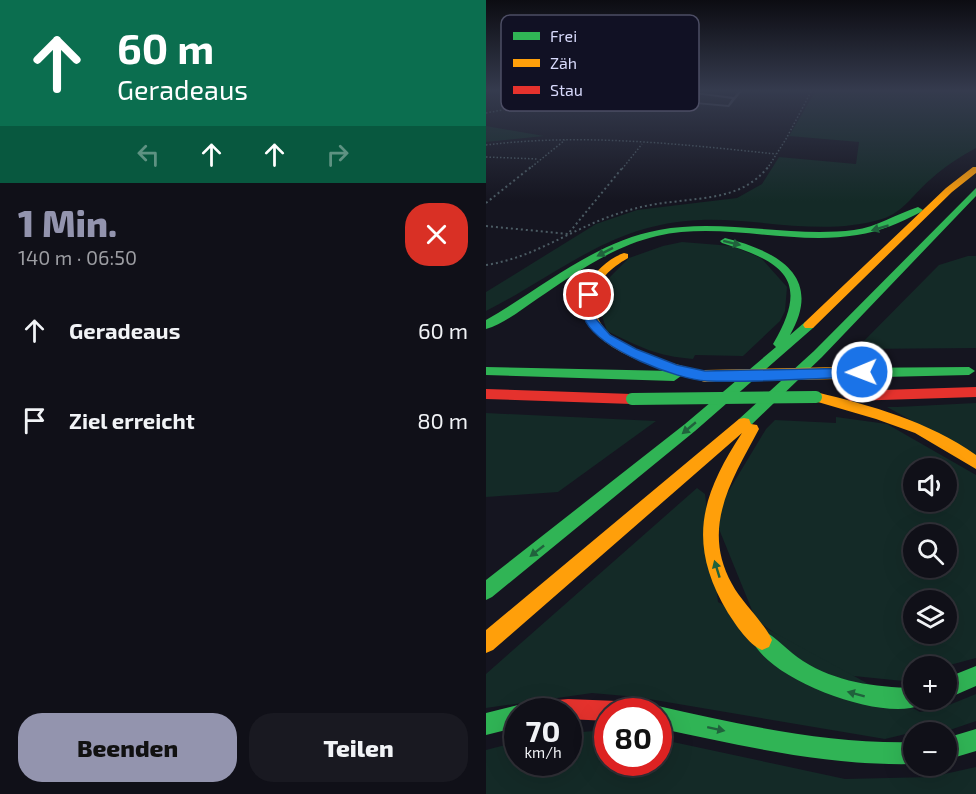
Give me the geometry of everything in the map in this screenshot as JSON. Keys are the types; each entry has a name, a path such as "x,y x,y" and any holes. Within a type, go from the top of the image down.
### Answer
{"highway":[{"path":"486,325 509,314 588,261 640,237 681,230 719,229 804,235 854,234 891,225 949,190 976,169"},
{"path":"486,591 631,476 766,364 856,282 949,190"},
{"path":"486,643 631,522 794,377 880,292 976,191"},
{"path":"669,372 606,338 592,321 588,312 589,295 597,278 616,261 641,248 690,239 721,240 750,247 774,260 791,276 797,286 797,310 792,324 766,364"},
{"path":"486,370 669,372 705,376 976,371"},
{"path":"794,377 740,446 721,480 710,525 711,549 717,572 725,592 739,615 758,637 807,676 835,689 866,697 903,698"},
{"path":"486,394 632,399 976,392"},
{"path":"816,397 908,422 934,433 976,463"},
{"path":"957,684 976,676"},
{"path":"486,723 504,719"},
{"path":"672,720 814,749 859,754 903,753"},
{"path":"957,746 976,740"}],"path":[{"path":"486,265 514,259 612,216 645,206 736,192 762,175 791,127"},
{"path":"486,144 518,140 566,139 644,141 776,154"},
{"path":"486,203 566,139"},
{"path":"568,234 642,144"},
{"path":"486,157 538,159"},
{"path":"486,226 568,234"}],"green space":[{"path":"486,127 544,136 486,142"},
{"path":"794,127 976,127 976,148 941,170 903,207 882,219 859,224 814,227 724,220 669,223 640,230 588,252 486,311 486,292 596,224 637,210 737,198 762,184 779,157 856,164 859,142 789,136"},
{"path":"682,242 732,246 761,258 787,287 785,311 780,321 743,356 695,355 693,359 669,356 639,346 607,331 596,298 600,287 629,258"},
{"path":"968,256 976,256 976,348 856,349 939,265"},
{"path":"976,403 976,456 887,407 897,407"},
{"path":"486,413 656,421 558,492 486,497"},
{"path":"836,417 887,424 946,458 903,458 903,512 957,512 957,464 976,475 976,658 957,663 957,656 903,656 903,681 834,674 756,620 719,529 722,502 766,429 775,420 836,423"},
{"path":"697,488 705,494 718,602 903,703 903,710 920,712 957,710 957,702 976,694 976,721 957,728 957,722 903,722 903,735 885,739 672,703 672,698 643,698 592,693 557,698 504,698 504,705 486,708 486,674"},
{"path":"594,731 594,776 672,776 672,742 845,779 957,776 957,771 976,767 976,794 486,794 486,750 504,745 504,776 582,776 582,732"}],"traffic: fast":[{"path":"744,423 818,354 976,191"},
{"path":"486,325 590,260 635,239 658,233 707,229 805,235 854,233 879,227 918,210"},
{"path":"725,241 765,255 780,264 790,276 796,289 797,305 791,323 779,344"},
{"path":"486,591 690,428 809,325"},
{"path":"486,371 674,376"},
{"path":"840,373 969,371"},
{"path":"632,399 816,397"},
{"path":"762,640 795,667 832,686 872,695 903,698"},
{"path":"957,684 976,676"},
{"path":"486,724 504,720"},
{"path":"672,720 817,749 903,753"},
{"path":"957,746 976,740"}],"traffic: slow":[{"path":"809,325 949,190 976,169"},
{"path":"624,256 604,270 594,283 589,297 593,322 603,335 618,346 653,362 705,376"},
{"path":"705,376 840,373"},
{"path":"816,397 879,414 920,429 976,463"},
{"path":"486,643 744,423"},
{"path":"752,429 721,485 713,511 711,537 714,562 724,588 740,614 762,640"}],"traffic: jam":[{"path":"850,396 976,392"},
{"path":"486,394 632,399"},
{"path":"582,710 594,710"}],"route":[{"path":"589,295 588,312 598,330 606,338 615,345 674,368 705,376 862,372"}]}
